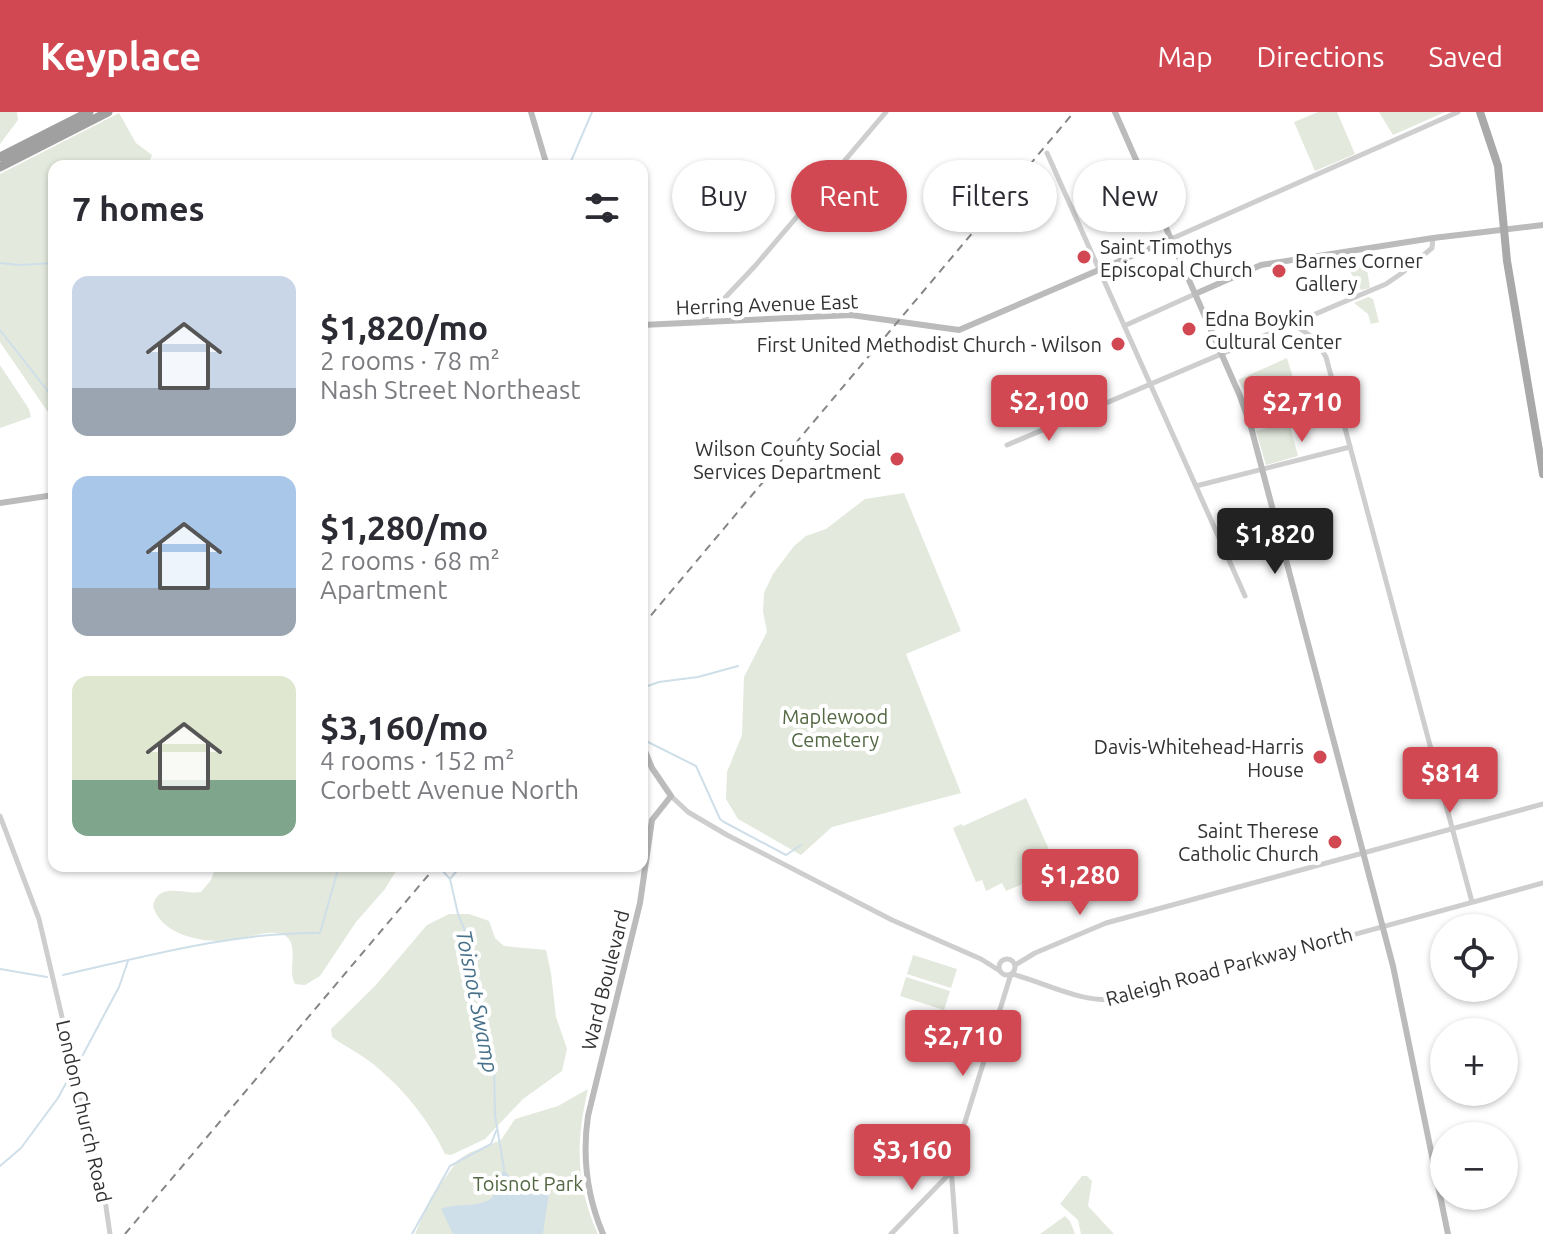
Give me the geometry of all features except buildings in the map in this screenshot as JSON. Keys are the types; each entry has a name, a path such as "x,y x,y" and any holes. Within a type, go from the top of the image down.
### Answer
{"highway":[{"path":"0,157 89,112"},
{"path":"0,167 108,112"}],"main road":[{"path":"531,112 545,160"},
{"path":"1115,112 1245,408 1393,966 1448,1234"},
{"path":"1480,112 1498,166 1504,230 1543,474"},
{"path":"1195,294 1261,265 1433,238 1543,225"},
{"name":"Herring Avenue East","path":"648,325 851,315 959,330 1171,239"},
{"path":"0,503 48,496"},
{"path":"648,758 671,796"},
{"name":"Ward Boulevard","path":"648,855 652,820 671,796"},
{"name":"Ward Boulevard","path":"603,1234 588,1183 587,1125 646,872"}],"street":[{"path":"703,321 755,266 886,112"},
{"path":"1171,239 1458,112"},
{"path":"1047,153 1245,596"},
{"path":"1007,445 1386,284 1432,248 1433,238"},
{"path":"1425,240 1425,254"},
{"path":"1124,326 1195,294"},
{"path":"1292,323 1310,333 1323,350 1472,902"},
{"path":"1196,486 1350,447"},
{"path":"671,796 688,812 727,835 892,920 981,959 1001,972"},
{"path":"956,1234 951,1172 1005,987 1015,966 1031,955 1106,923 1543,804"},
{"name":"London Church Road","path":"0,816 39,919 57,987 110,1234"},
{"name":"Raleigh Road Parkway North","path":"1001,972 1030,978 1089,999 1110,1000 1543,883"},
{"path":"981,959 1002,961 1031,955"},
{"name":"Raleigh Road Parkway North","path":"1009,959 1030,978"},
{"path":"1002,961 1005,987"},
{"path":"891,1234 951,1172"}],"green space":[{"path":"0,112 17,112 18,120 0,144"},
{"path":"1318,112 1337,112 1355,154 1315,171 1294,122"},
{"path":"1379,112 1445,112 1393,135"},
{"path":"119,113 136,143 152,155 150,160 48,160 48,412 0,342 0,174"},
{"path":"1366,263 1370,288 1361,290 1351,273 1351,266"},
{"path":"1368,297 1373,299 1379,322 1371,324 1368,314 1354,303"},
{"path":"1287,358 1300,401 1294,403 1288,390 1281,392 1272,376 1244,390 1238,380"},
{"path":"0,365 31,417 0,428"},
{"path":"1289,422 1298,456 1266,465 1256,431"},
{"name":"Maplewood Cemetery","path":"904,493 961,631 906,654 961,793 832,827 801,855 738,819 726,799 727,772 742,735 744,677 767,632 764,593 773,574 794,546 806,536 826,529 865,499"},
{"path":"1026,798 1050,852 1047,853 1051,862 1039,867 1042,876 1006,891 1002,883 986,891 982,880 976,882 953,828"},
{"path":"214,872 395,872 356,922 320,976 305,985 295,984 292,947 282,934 210,941 186,936 165,925 153,906 160,894 166,891 201,892"},
{"path":"449,914 469,914 489,921 495,938 504,946 546,950 556,1017 567,1049 562,1071 523,1099 485,1139 451,1155 445,1154 424,1119 399,1088 374,1064 332,1037 331,1029 375,986 427,925"},
{"path":"913,955 957,969 951,988 907,974"},
{"path":"906,977 950,991 944,1010 900,996"},
{"name":"Toisnot Park","path":"588,1089 581,1127 580,1162 585,1198 598,1234 415,1234 431,1197 458,1160 501,1140 515,1119 558,1106"},
{"path":"1082,1176 1092,1181 1088,1206 1114,1234 1081,1234 1078,1220 1060,1204"},
{"path":"1065,1216 1075,1234 1040,1234"}],"shaded area":[{"path":"504,1170 525,1194 549,1193 543,1234 453,1234 441,1209 487,1201 493,1197 495,1181"}],"waterway":[{"path":"572,160 592,112"},
{"path":"0,263 48,263"},
{"name":"Toisnot Swamp","path":"0,330 48,391"},
{"path":"648,686 738,666"},
{"path":"648,742 696,766 724,822 786,855 801,845"},
{"path":"63,975 223,941 320,933 337,872"},
{"name":"Toisnot Swamp","path":"444,872 450,879 479,983 494,1059 495,1115 504,1169"},
{"path":"450,879 456,872"},
{"path":"78,1064 119,987 128,961"},
{"path":"0,969 47,977"},
{"path":"0,1166 21,1148 58,1098 72,1072"},
{"path":"412,1234 450,1166 491,1144 496,1131"}],"railway":[{"path":"648,619 1074,112"},
{"path":"125,1234 431,872"}],"place":[{"name":"Saint Timothys Episcopal Church","path":"1084,257"},
{"name":"Barnes Corner Gallery","path":"1279,271"},
{"name":"Edna Boykin Cultural Center","path":"1189,329"},
{"name":"First United Methodist Church - Wilson","path":"1118,344"},
{"name":"Wilson County Social Services Department","path":"897,459"},
{"name":"Davis-Whitehead-Harris House","path":"1320,757"},
{"name":"Saint Therese Catholic Church","path":"1335,842"}]}
